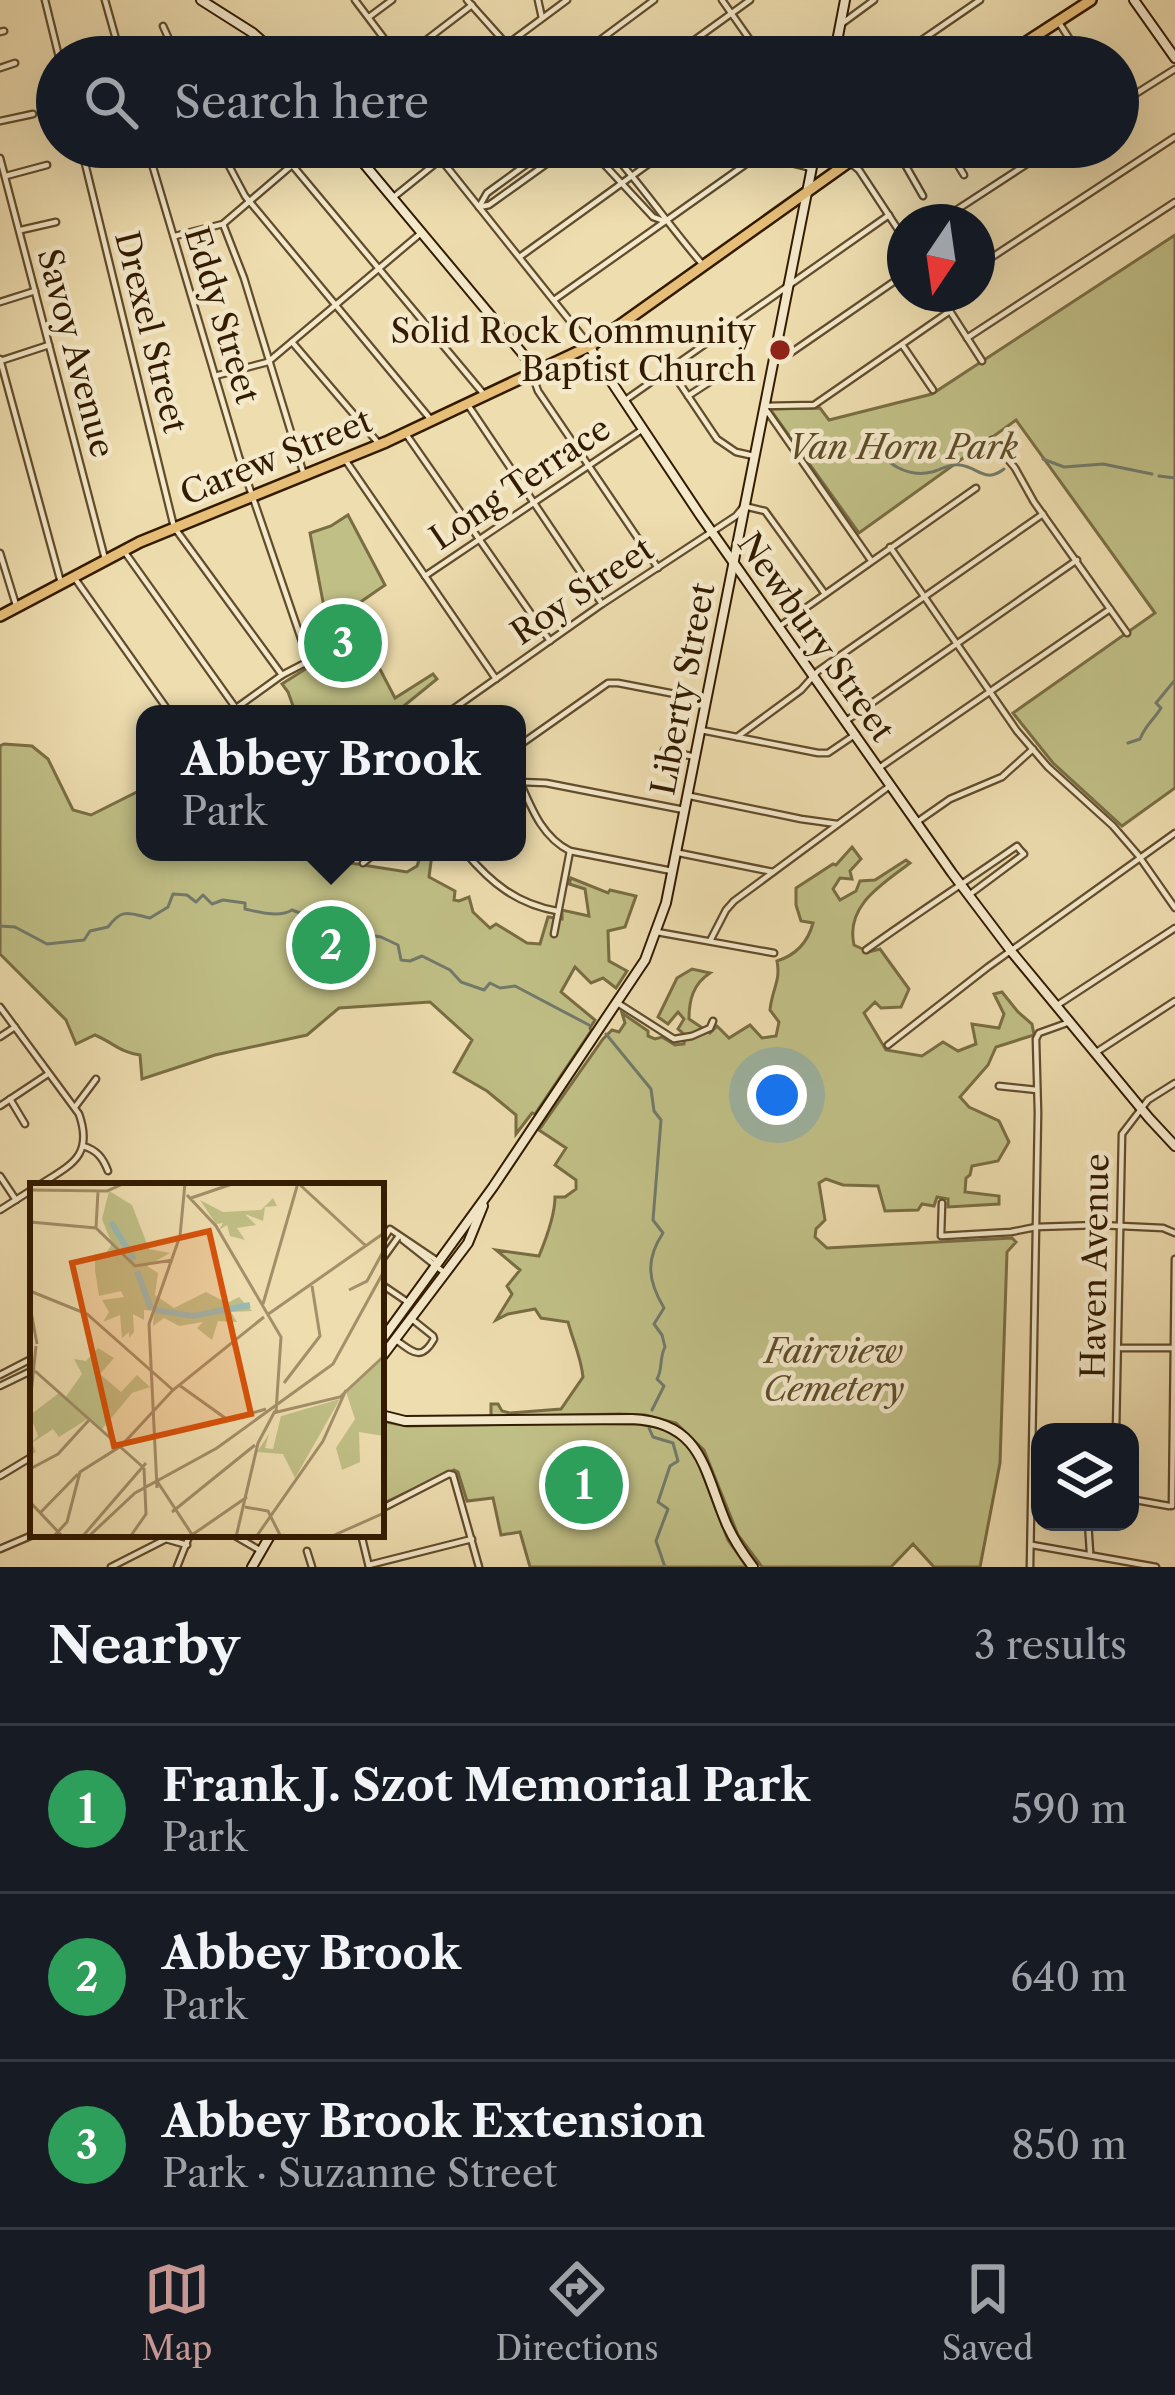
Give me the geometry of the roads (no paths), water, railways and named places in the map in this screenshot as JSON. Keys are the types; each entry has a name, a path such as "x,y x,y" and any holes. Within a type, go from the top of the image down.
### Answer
{"main road":[{"path":"200,0 257,36"},
{"path":"838,36 845,0"},
{"path":"1039,36 1091,0"},
{"path":"1134,0 1175,58"},
{"path":"368,168 526,359 533,374"},
{"name":"Liberty Street","path":"384,1337 487,1196 647,956 657,932 811,168"},
{"name":"Carew Street","path":"0,616 174,527 406,434 590,346 839,168"},
{"name":"Newbury Street","path":"590,346 712,531 961,885 1175,1146"},
{"name":"Liberty Street","path":"384,1354 473,1235 487,1196"},
{"path":"384,1416 409,1421 632,1419 664,1424 695,1448 730,1532 753,1567"},
{"path":"252,1567 269,1537"}],"street":[{"path":"45,0 54,36"},
{"path":"105,0 115,36"},
{"path":"356,0 384,36"},
{"path":"369,17 392,0"},
{"path":"538,0 542,19"},
{"path":"518,36 567,0"},
{"path":"606,36 654,0"},
{"path":"722,0 747,36"},
{"path":"700,36 750,0"},
{"path":"840,26 874,0"},
{"path":"928,36 980,0"},
{"path":"428,36 470,3 500,36"},
{"path":"1058,21 1068,36"},
{"path":"163,26 168,36"},
{"path":"0,68 15,63"},
{"path":"1139,92 1175,69"},
{"path":"0,121 33,114"},
{"path":"1139,161 1175,137"},
{"name":"Savoy Avenue","path":"0,158 106,561"},
{"path":"5,176 36,168"},
{"name":"Drexel Street","path":"86,168 174,527"},
{"name":"Eddy Street","path":"153,168 307,656 282,675"},
{"path":"229,168 248,200 432,421"},
{"path":"173,236 223,224 287,168"},
{"path":"295,168 485,397"},
{"path":"393,198 428,168"},
{"name":"Newbury Street","path":"448,168 590,346"},
{"path":"479,207 487,193 523,168"},
{"path":"531,168 534,173"},
{"path":"479,207 489,205 541,168"},
{"path":"607,168 653,217 664,220"},
{"path":"626,168 703,265"},
{"path":"519,258 643,168"},
{"path":"554,300 740,168"},
{"path":"856,168 887,211"},
{"path":"907,168 923,196"},
{"path":"959,168 964,176"},
{"path":"966,204 1021,168"},
{"path":"995,255 1128,168"},
{"path":"520,170 526,178"},
{"path":"967,338 1175,202"},
{"path":"624,401 887,215"},
{"path":"19,231 56,222"},
{"path":"223,224 305,476"},
{"path":"215,376 269,361 421,233"},
{"path":"774,355 789,354 887,286"},
{"path":"0,302 35,291"},
{"path":"764,406 814,405 949,312"},
{"path":"951,312 982,362"},
{"path":"292,341 380,445"},
{"path":"49,345 0,360 62,584"},
{"path":"902,345 934,390"},
{"path":"688,396 731,368"},
{"path":"670,369 724,447 754,456"},
{"path":"533,374 538,391 658,568"},
{"path":"468,405 602,604"},
{"path":"764,406 871,561"},
{"name":"Long Terrace","path":"425,576 643,429"},
{"path":"406,434 550,641"},
{"path":"992,440 1127,633"},
{"path":"345,460 496,679"},
{"path":"779,626 976,488"},
{"path":"744,506 765,512 825,594"},
{"name":"Roy Street","path":"459,705 736,516 744,506"},
{"path":"737,737 923,595 1043,514"},
{"path":"174,527 282,675 245,705"},
{"path":"890,547 1033,749 1113,826 1175,908"},
{"path":"124,551 234,705"},
{"path":"0,553 17,607"},
{"path":"846,721 1077,560"},
{"path":"74,577 164,705"},
{"path":"879,768 1110,609"},
{"path":"526,741 613,682 706,700"},
{"path":"700,730 828,753 856,734"},
{"path":"917,822 950,800 1002,777 1033,749"},
{"path":"664,750 695,757"},
{"path":"526,779 684,810"},
{"path":"710,941 734,901 891,784"},
{"path":"526,793 548,836 570,851 672,871"},
{"path":"687,796 837,824"},
{"path":"888,1045 1175,832"},
{"path":"866,950 1017,846 1024,854 969,895"},
{"path":"554,934 570,851"},
{"path":"676,852 773,872"},
{"path":"473,861 507,893 557,911"},
{"path":"1056,1006 1175,928"},
{"path":"657,932 774,953"},
{"path":"1095,1053 1175,1001"},
{"path":"616,1002 674,1039 692,1036 713,1022"},
{"path":"0,1007 75,1107 83,1126 83,1146 75,1161 41,1183"},
{"path":"1030,1567 1036,1039 1039,1033 1069,1022"},
{"path":"0,1037 15,1027"},
{"path":"0,1106 48,1074"},
{"path":"75,1107 96,1079"},
{"path":"1141,1108 1175,1083"},
{"path":"999,1086 1037,1090"},
{"path":"10,1099 25,1124"},
{"name":"Haven Avenue","path":"1116,1423 1122,1134 1141,1108"},
{"path":"83,1146 92,1148 108,1171"},
{"path":"0,1176 16,1200"},
{"path":"0,1210 30,1190"},
{"path":"942,1203 941,1236 1036,1227 1120,1226 1175,1233"},
{"path":"384,1238 390,1229 447,1272"},
{"path":"384,1257 399,1236"},
{"path":"1139,1501 1174,1507 1175,1258"},
{"path":"384,1286 409,1303"},
{"path":"396,1340 420,1354 426,1351 434,1337 412,1319"},
{"path":"1118,1348 1175,1348"},
{"path":"0,1375 30,1360"},
{"path":"0,1386 30,1371"},
{"path":"0,1476 30,1458"},
{"path":"384,1507 453,1475 479,1567"},
{"path":"1089,1531 1090,1554"},
{"path":"0,1549 30,1536"},
{"path":"177,1567 189,1537"},
{"path":"237,1537 261,1551"},
{"path":"111,1567 166,1539 187,1545"},
{"path":"369,1566 472,1539"},
{"path":"1031,1544 1151,1566"},
{"path":"308,1551 312,1567"}],"waterway":[{"path":"866,441 912,473 956,465 986,475 1004,469"},
{"path":"1043,459 1064,467 1103,464 1152,474"},
{"path":"1159,476 1175,478"},
{"path":"1128,743 1140,739 1161,708 1156,703 1175,680"},
{"path":"0,926 15,927 47,944 84,940 90,931 108,927 122,914 150,918 168,907 173,894 187,895 196,902 203,895 212,904 223,900 245,903 245,909 269,914 292,910 351,932 381,937 398,945 401,960 422,956 450,970 461,982 484,990 490,983 500,988 515,986 589,1025"},
{"path":"606,1034 651,1089 654,1111 661,1120 653,1220 663,1233 653,1252 651,1270 664,1308 654,1324 665,1347 657,1379 664,1386 652,1410"},
{"path":"649,1428 653,1437 673,1443 678,1461 670,1466 658,1502 668,1509 656,1541 665,1567"}],"place":[{"name":"Solid Rock Community Baptist Church","path":"780,350"},
{"name":"Abbey Brook Extension","path":"343,643"},
{"name":"Abbey Brook","path":"331,945"},
{"name":"Frank J. Szot Memorial Park","path":"584,1485"}],"park label":[{"name":"Van Horn Park","path":"903,447"},
{"name":"Fairview Cemetery","path":"834,1370"}]}
